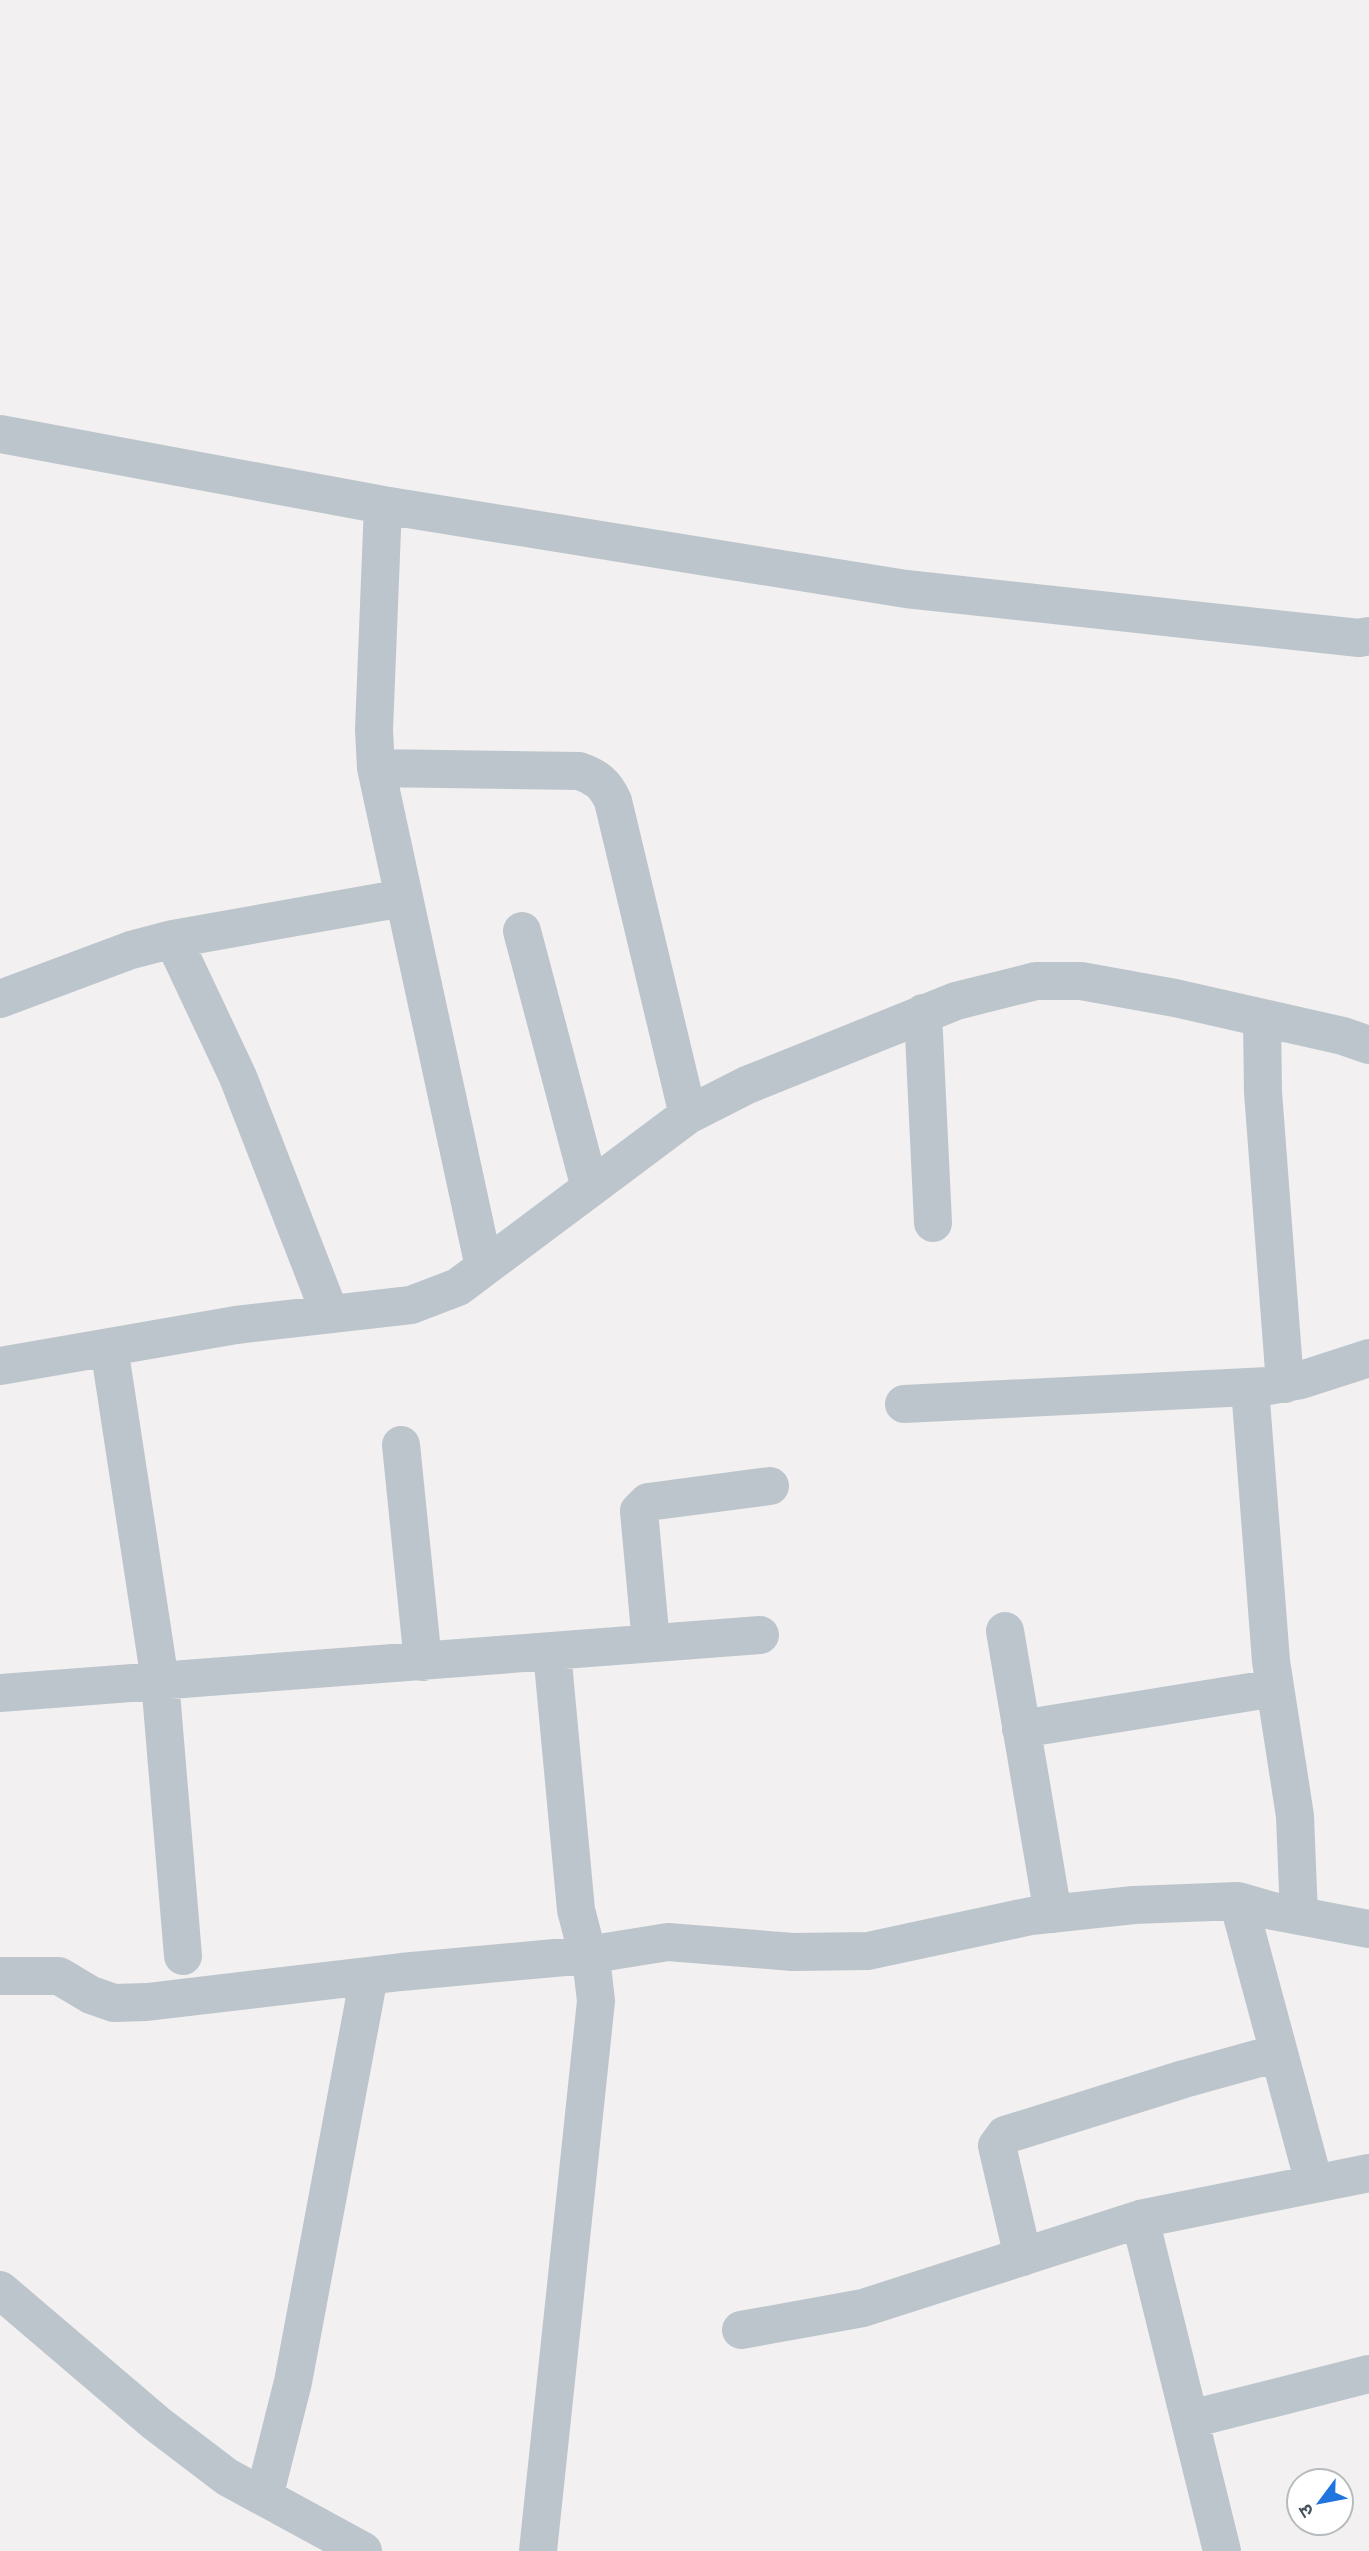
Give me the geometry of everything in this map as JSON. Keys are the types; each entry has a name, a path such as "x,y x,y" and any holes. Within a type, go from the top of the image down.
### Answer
{"street":[{"path":"0,434 383,505 906,589 1359,638 1369,636"},
{"path":"383,505 374,730 376,768 484,1267"},
{"path":"376,768 579,771 606,786 612,801 688,1115"},
{"path":"0,999 131,950 173,939 403,898"},
{"path":"522,931 590,1188"},
{"path":"173,939 238,1077 330,1314"},
{"path":"0,1366 236,1325 411,1305 458,1287 688,1115 747,1085 923,1013 956,1001 1036,981 1094,984 1175,998 1369,1045"},
{"path":"923,1013 933,1223"},
{"path":"1262,1017 1271,1661 1295,1816 1299,1916"},
{"path":"109,1347 160,1681 183,1956"},
{"path":"904,1404 1268,1386 1301,1381 1369,1358"},
{"path":"401,1445 423,1662"},
{"path":"651,1643 639,1511 648,1502 770,1486"},
{"path":"1005,1631 1052,1914"},
{"path":"0,1693 760,1635"},
{"path":"538,2551 596,2001 593,1975 576,1910 552,1652"},
{"path":"1021,1729 1275,1688"},
{"path":"1238,1901 1314,2183"},
{"path":"0,1976 59,1976 91,1995 114,2003 147,2002 369,1976 587,1955 668,1942 793,1952 868,1951 990,1923 1052,1914 1134,1905 1238,1901 1369,1929"},
{"path":"264,2497 293,2382 369,1976"},
{"path":"1023,2257 997,2146 1005,2134 1278,2053"},
{"path":"741,2330 863,2308 1140,2219 1369,2173"},
{"path":"1140,2219 1222,2551"},
{"path":"0,2290 156,2423 228,2477 264,2497 318,2540 363,2551"},
{"path":"1191,2419 1369,2374"}]}
